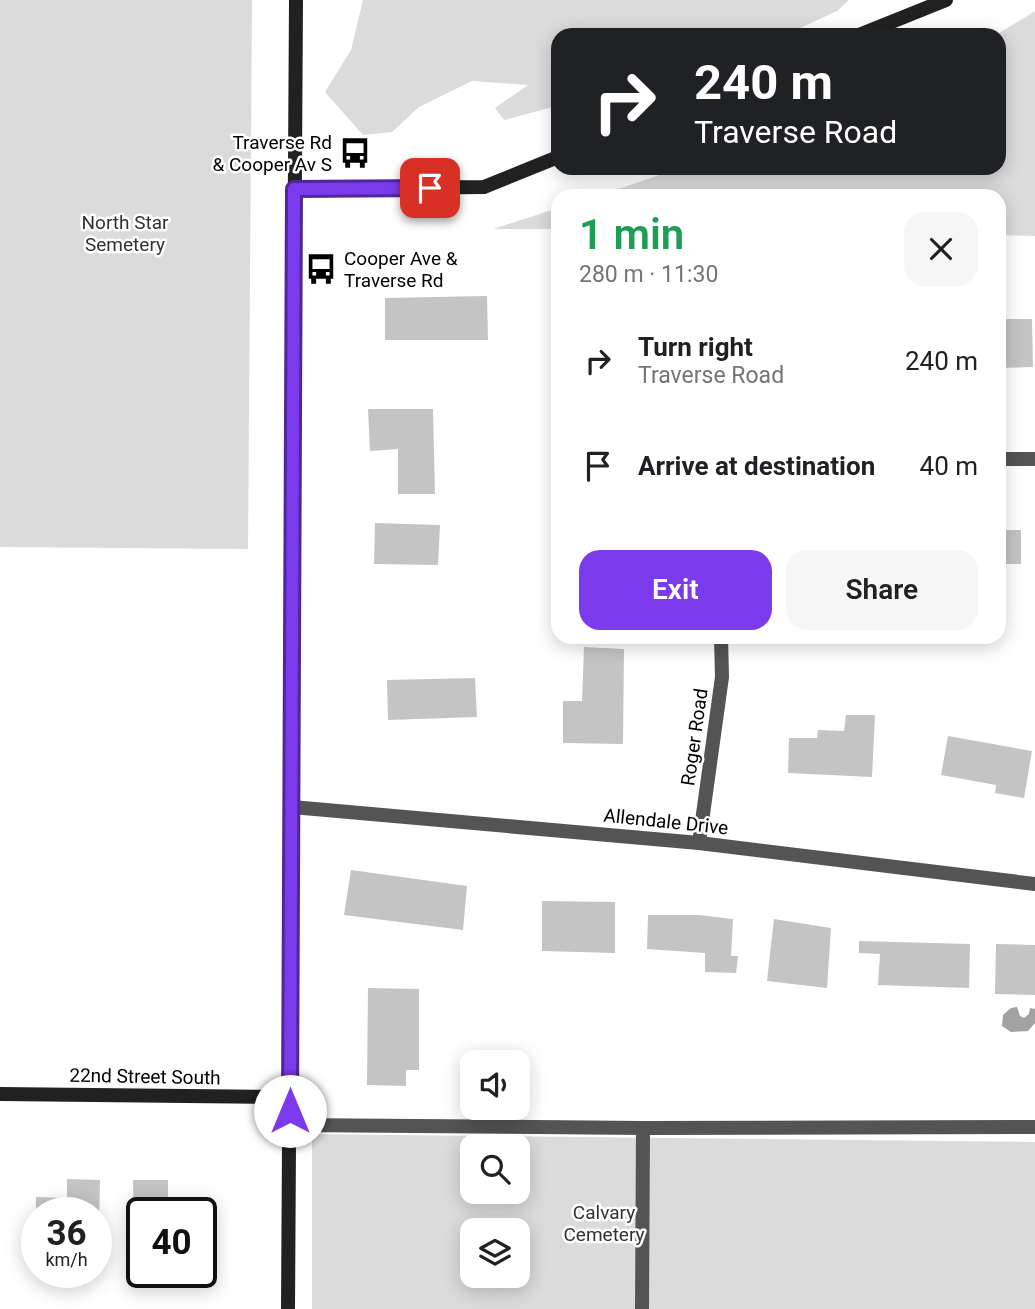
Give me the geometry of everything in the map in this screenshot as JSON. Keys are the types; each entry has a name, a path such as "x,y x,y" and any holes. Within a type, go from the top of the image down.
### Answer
{"street":[{"path":"288,1309 296,0"},
{"path":"876,28 946,0"},
{"path":"294,189 484,187 551,160"},
{"path":"1006,459 1035,459"},
{"name":"Roger Road","path":"699,843 722,677 721,644"},
{"name":"Allendale Drive","path":"292,807 699,843 1035,884"},
{"name":"22nd Street South","path":"0,1094 290,1097"},
{"path":"290,1125 1035,1127"},
{"path":"642,1309 643,1128"}],"green space":[{"name":"North Star Semetery","path":"0,0 252,0 248,549 0,547"},
{"path":"363,0 849,0 837,11 800,28 551,28 551,108 504,120 495,108 528,85 472,81 419,107 392,132 363,135 325,92 351,50"},
{"path":"1035,11 1035,236 1006,235 1006,189 618,189 660,175 1006,175 1006,29"},
{"path":"551,210 551,229 493,229"},
{"name":"Calvary Cemetery","path":"312,1134 460,1136 460,1204 530,1204 530,1136 1035,1142 1035,1309 312,1309"}],"shaded area":[{"path":"1017,1007 1020,1016 1024,1018 1029,1014 1030,1008 1035,1009 1035,1023 1028,1031 1011,1032 1002,1026 1003,1015 1011,1008"}],"building":[{"path":"487,296 488,340 385,340 385,298"},
{"path":"1006,319 1032,319 1033,367 1006,368"},
{"path":"368,409 433,409 435,494 398,494 398,449 370,451"},
{"path":"375,523 440,525 438,565 374,564"},
{"path":"1006,530 1021,530 1021,564 1006,564"},
{"path":"584,647 624,649 623,744 563,743 563,701 582,701"},
{"path":"475,678 477,717 388,720 387,680"},
{"path":"846,715 875,715 872,777 788,773 789,738 817,738 818,730 844,731"},
{"path":"948,736 1032,751 1024,798 995,793 996,785 941,775"},
{"path":"351,870 467,886 463,930 344,915"},
{"path":"542,901 615,902 615,953 542,951"},
{"path":"648,915 699,915 733,919 731,956 738,956 736,973 705,972 705,953 647,949"},
{"path":"774,919 831,928 827,988 767,981"},
{"path":"859,941 970,944 969,988 878,985 880,954 859,953"},
{"path":"996,944 1035,945 1035,995 995,994"},
{"path":"368,988 419,989 419,1070 406,1070 406,1086 367,1085"},
{"path":"67,1179 100,1180 100,1197 67,1197"},
{"path":"133,1180 168,1180 168,1197 133,1197"}],"place":[{"name":"Traverse Rd & Cooper Av S","path":"355,153"},
{"name":"Cooper Ave & Traverse Rd","path":"321,269"}],"route":[{"path":"290,1111 294,189 430,188"}]}
